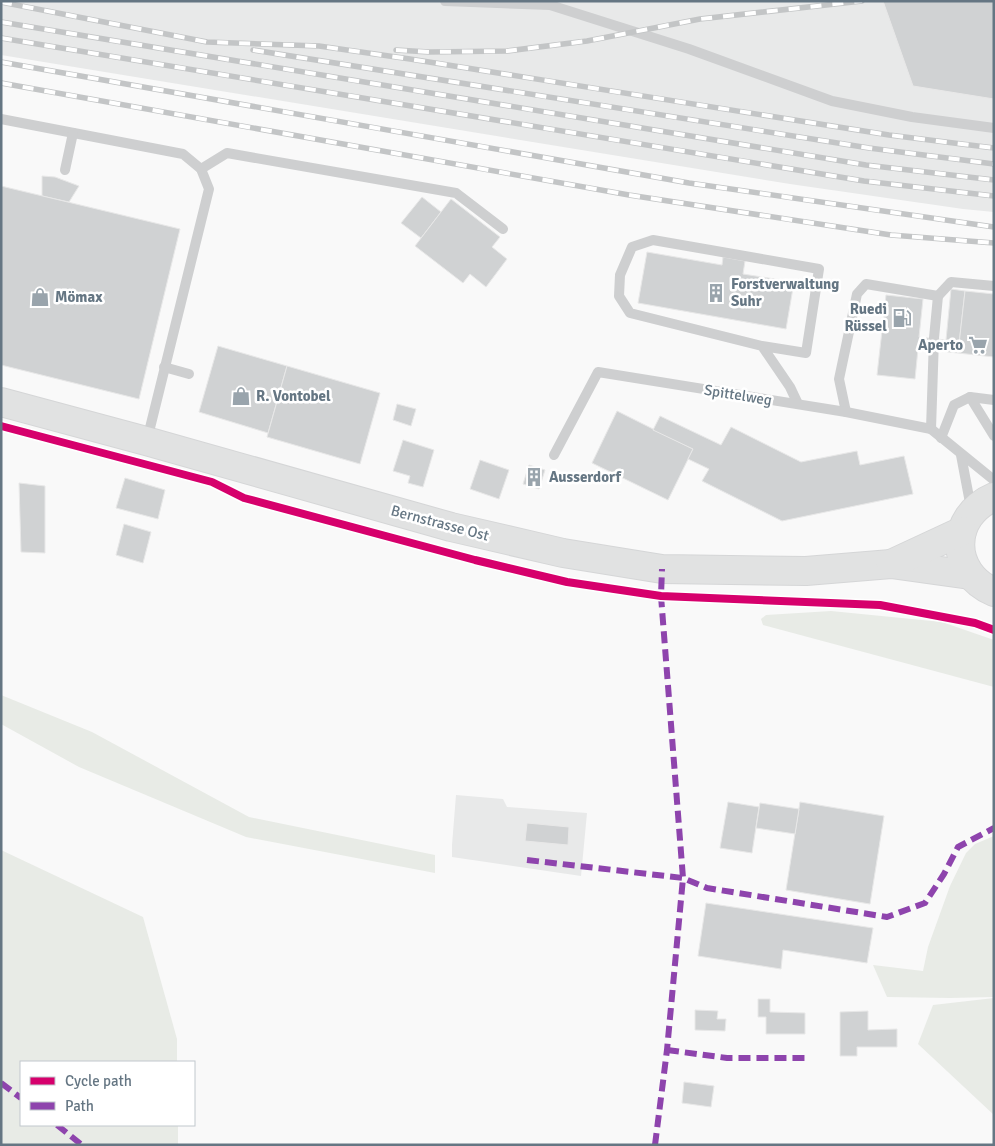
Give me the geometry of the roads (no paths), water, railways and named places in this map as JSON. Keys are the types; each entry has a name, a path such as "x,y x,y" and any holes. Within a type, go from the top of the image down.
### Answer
{"main road":[{"name":"Bernstrasse Ost","path":"1,402 451,527 563,553 662,569 806,570 891,564 970,575"},
{"name":"Bernstrasse Ost","path":"891,564 976,513"},
{"path":"976,513 960,543 961,554 964,565 970,575 980,585 994,592"}],"lane":[{"path":"445,1 550,5 689,49 832,101 912,118 994,128"},
{"path":"550,5 562,1"},
{"path":"1,119 183,154 201,169 210,189 146,441"},
{"path":"65,170 74,133"},
{"path":"201,169 227,153 456,193 503,229"},
{"path":"762,346 806,353 819,269 653,240 632,247 620,276 619,296 630,313 762,346 790,387 798,404"},
{"path":"931,430 934,338 938,296 951,282 994,286"},
{"path":"846,412 839,379 857,294 866,284 938,296"},
{"path":"164,367 190,374"},
{"name":"Spittelweg","path":"554,455 598,372 846,412 931,430 994,480"},
{"path":"970,397 994,436"},
{"path":"941,438 954,405 970,397 994,400"},
{"path":"961,455 976,513"}],"railway":[{"path":"396,50 429,52 507,51 587,41 700,19 862,1"},
{"path":"1,2 207,42 319,46 889,135 994,148"},
{"path":"1,22 866,165 994,180"},
{"path":"1,38 864,181 994,196"},
{"path":"253,50 869,148 994,164"},
{"path":"1,62 689,183 994,227"},
{"path":"1,83 629,195 891,235 994,243"}],"place":[{"name":"Forstverwaltung Suhr","path":"716,293"},
{"name":"Mömax","path":"40,297"},
{"name":"Ruedi Rüssel","path":"902,318"},
{"name":"Aperto","path":"978,345"},
{"name":"R. Vontobel","path":"241,396"},
{"name":"Ausserdorf","path":"534,477"}]}
